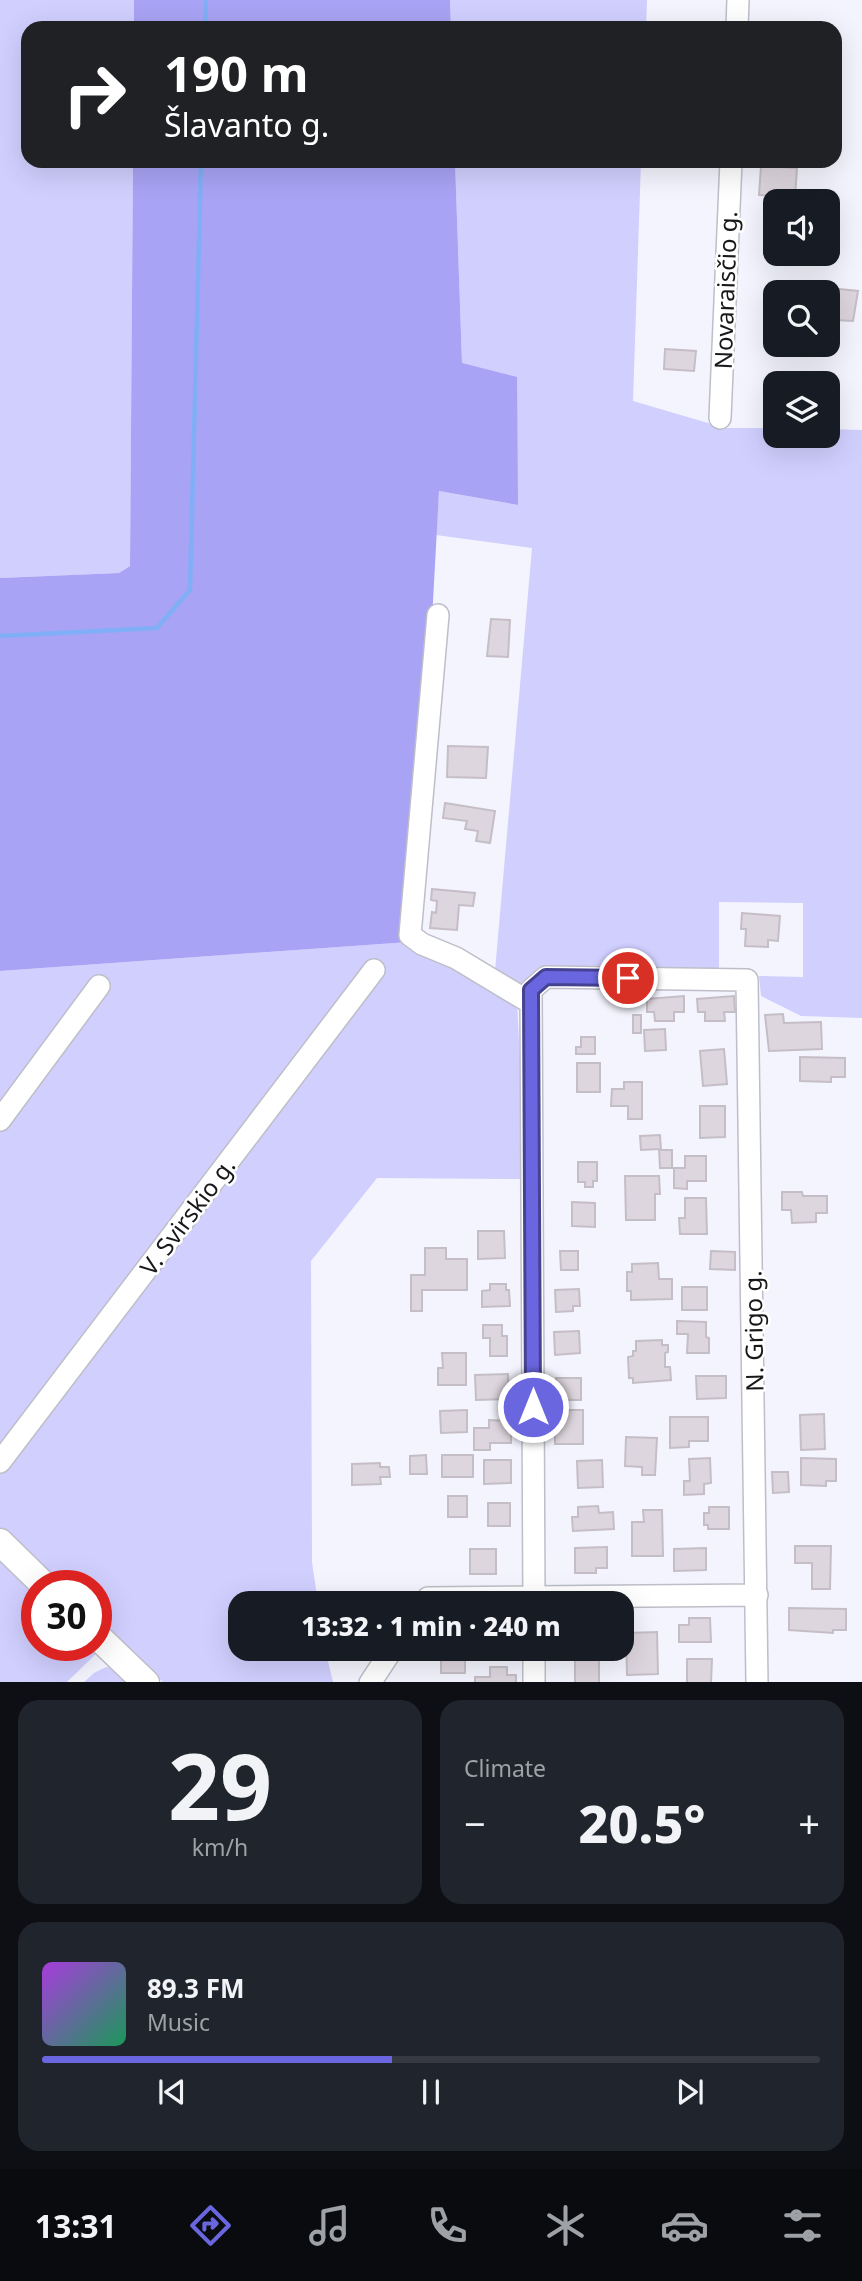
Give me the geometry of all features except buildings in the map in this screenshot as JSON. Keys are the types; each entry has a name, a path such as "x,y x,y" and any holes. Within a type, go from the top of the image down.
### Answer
{"main road":[{"path":"0,1542 29,1570"},
{"path":"112,1650 146,1682"}],"street":[{"path":"737,21 738,0"},
{"name":"Novaraisčio g.","path":"720,418 731,168"},
{"path":"438,615 410,935 422,944 456,958 531,997 534,1591"},
{"name":"V. Svirskio g.","path":"0,1462 374,970"},
{"name":"N. Grigo g.","path":"531,997 546,977 747,980 757,1682"},
{"path":"0,1120 99,986"},
{"path":"634,1597 757,1595"},
{"path":"370,1682 384,1661"},
{"path":"534,1661 534,1682"}],"shaded area":[{"path":"0,0 134,0 134,21 21,21 21,168 133,168 130,566 119,573 0,578"},
{"path":"134,0 450,0 451,21 134,21"},
{"path":"450,0 647,0 646,21 451,21"},
{"path":"133,168 455,168 462,363 517,377 518,505 439,491 429,675 409,942 0,971 0,578 119,573 130,566"},
{"path":"455,168 641,168 633,401 725,428 763,428 763,448 840,448 840,429 862,430 862,1018 801,1016 761,996 759,976 803,977 803,903 719,902 719,974 520,989 495,971 532,548 436,535 439,491 518,505 462,363"},
{"path":"409,942 517,1001 526,1179 377,1178 311,1261 312,1562 316,1591 228,1591 228,1661 328,1661 333,1682 163,1682 112,1634 112,1570 44,1570 0,1528 0,971"},
{"path":"0,1558 21,1577 21,1661 89,1661 67,1682 0,1682"},
{"path":"106,1667 116,1668 129,1682 84,1682"}],"waterway":[{"path":"205,21 206,0"},
{"path":"0,636 157,628 190,590 201,168"}],"route":[{"path":"533,1407 531,990 546,977 628,978"}]}
